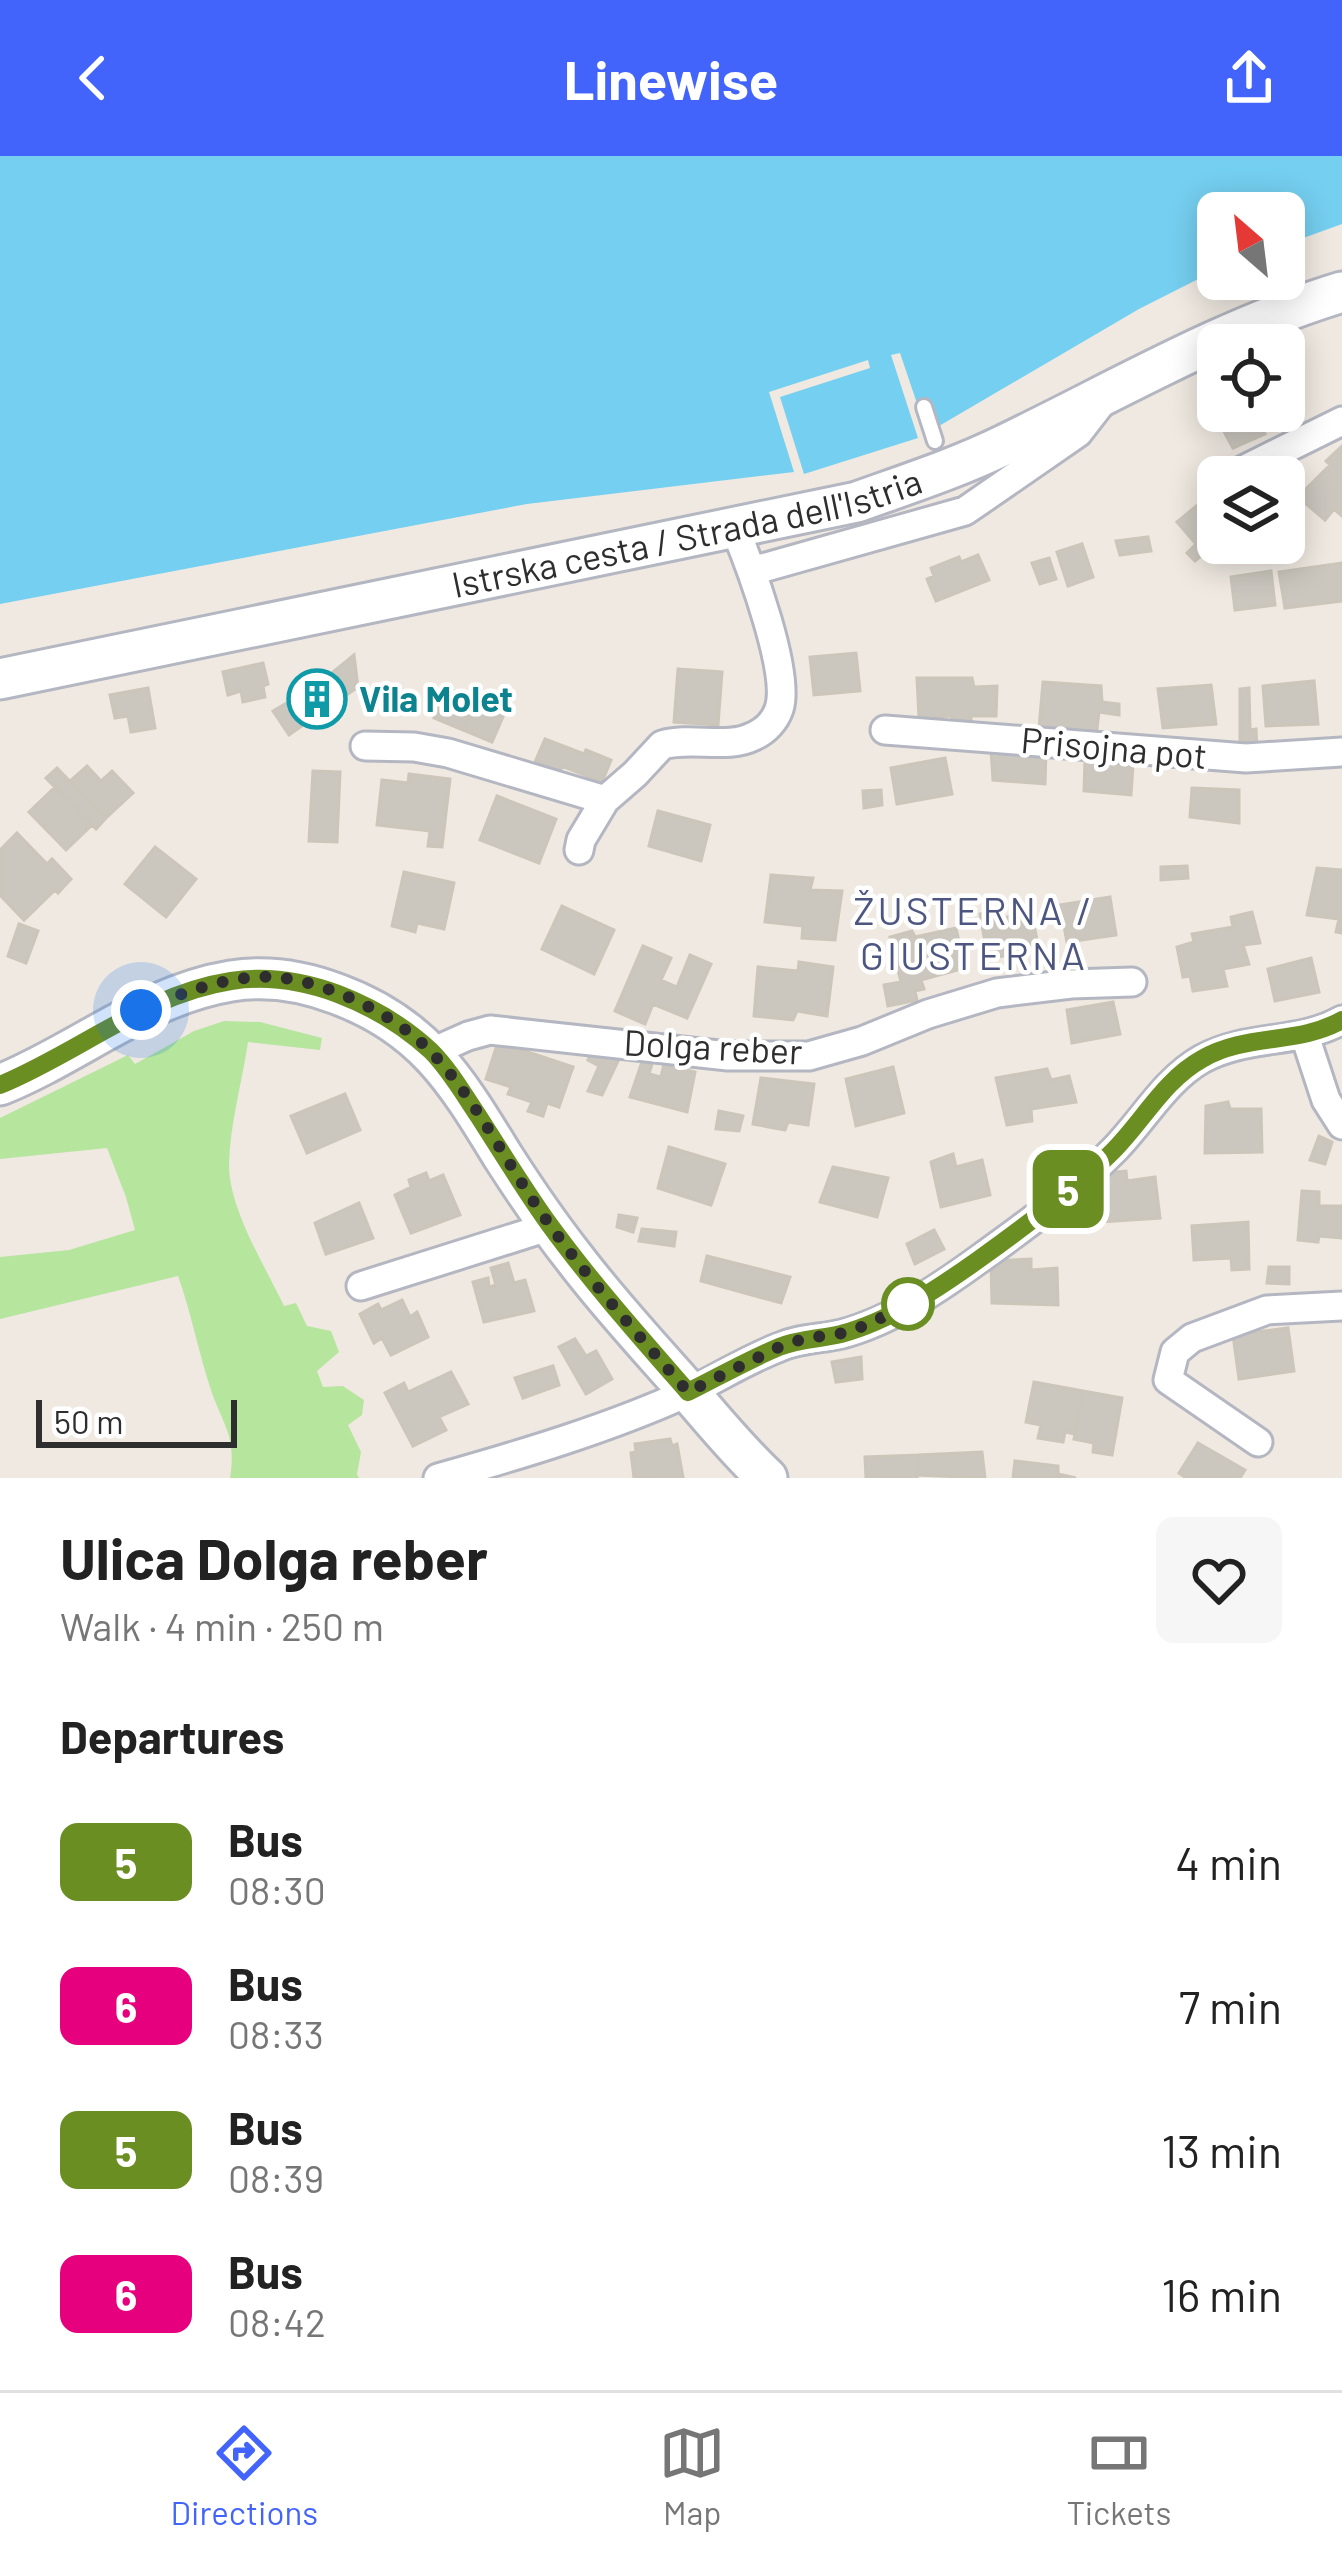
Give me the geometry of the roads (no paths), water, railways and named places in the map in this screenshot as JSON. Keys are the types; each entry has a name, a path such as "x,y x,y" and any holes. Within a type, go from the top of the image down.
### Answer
{"street":[{"name":"Istrska cesta / Strada dell'Istria","path":"0,679 857,502 1000,447 1225,335 1342,292"},
{"path":"752,572 965,511 1078,433 1110,391"},
{"path":"1271,456 1342,421"},
{"path":"579,850 605,800 662,745 750,739 767,728 778,712 782,693 776,659 735,529"},
{"name":"Prisojna pot","path":"885,730 1246,758 1342,752"},
{"path":"365,746 448,753 605,800"},
{"path":"0,1085 141,1010 232,981 274,977 362,1003 432,1052 614,1309 766,1478"},
{"name":"Dolga reber","path":"432,1052 490,1030 728,1056 809,1056 997,993 1132,982"},
{"path":"439,1478 614,1422 779,1347 867,1325 934,1291 981,1258 1114,1150 1168,1086 1202,1059 1250,1040 1305,1036 1342,1020"},
{"path":"1305,1036 1326,1100 1342,1125"},
{"path":"361,1286 551,1226"},
{"path":"1258,1442 1168,1380 1175,1352 1192,1338 1267,1310 1342,1306"}],"lane":[{"path":"925,407 935,441"}],"water":[{"path":"0,156 1342,156 1342,224 1305,237 1305,192 1197,192 1197,280 927,433 900,353 891,355 918,438 804,474 780,397 870,368 868,360 769,392 794,472 527,504 0,604"}],"place":[{"name":"Vila Molet","path":"317,699"}],"district":[{"name":"ŽUSTERNA / GIUSTERNA","path":"974,934"}]}
